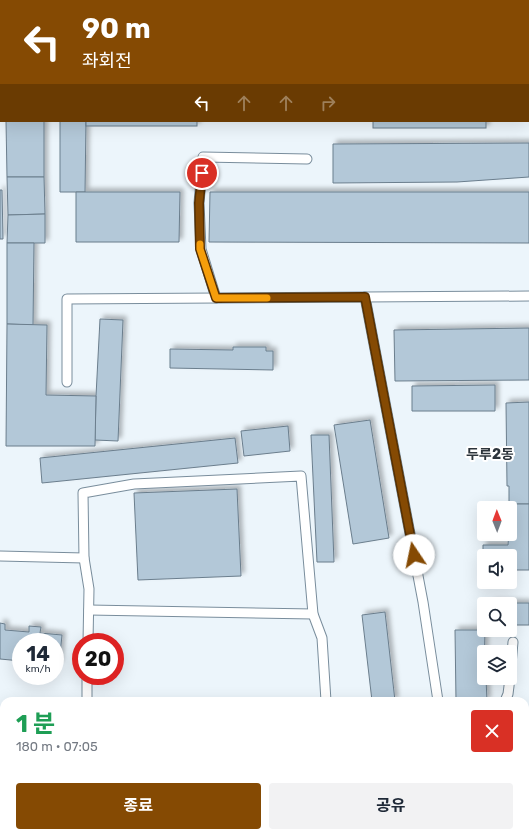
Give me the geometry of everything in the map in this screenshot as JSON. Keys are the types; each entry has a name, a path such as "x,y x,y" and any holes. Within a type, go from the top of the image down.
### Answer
{"lane":[{"path":"216,298 200,249 199,203 203,157 307,160"},
{"path":"67,382 67,300 529,296"},
{"path":"365,297 423,602 437,697"},
{"path":"88,633 89,589 84,558 83,492 134,484 301,476 313,614 322,638 326,697"},
{"path":"0,556 84,558"},
{"path":"89,610 313,614"},
{"path":"87,685 87,697"},
{"path":"507,697 509,685"}],"building":[{"path":"6,122 44,122 44,177 7,177"},
{"path":"60,122 86,122 85,192 60,192"},
{"path":"86,122 197,122 197,126 86,126"},
{"path":"373,122 486,122 486,128 373,128"},
{"path":"529,143 529,177 457,182 333,183 333,144"},
{"path":"7,177 44,177 45,214 8,215"},
{"path":"0,190 2,190 3,239 0,239"},
{"path":"76,192 180,192 179,242 76,242"},
{"path":"210,192 529,192 529,243 209,242"},
{"path":"45,214 45,243 7,243 8,215"},
{"path":"7,243 34,243 33,325 7,324"},
{"path":"100,319 123,320 118,441 95,440"},
{"path":"7,324 47,325 46,395 96,396 95,446 6,446"},
{"path":"529,328 529,380 395,381 394,330"},
{"path":"233,347 266,347 266,351 273,351 273,370 170,368 170,349 233,350"},
{"path":"495,385 495,411 412,411 412,386"},
{"path":"529,402 529,504 517,504 517,501 509,501 509,486 507,486 506,403"},
{"path":"370,420 389,538 353,544 334,425"},
{"path":"288,426 290,451 244,456 241,431"},
{"path":"311,435 329,435 334,562 317,562"},
{"path":"235,438 238,463 42,483 40,458"},
{"path":"237,489 241,576 138,580 134,493"},
{"path":"517,504 529,504 529,570 517,570 517,549 483,549 483,545 508,545 508,541 517,541"},
{"path":"517,603 529,603 529,625 517,625"},
{"path":"385,612 395,697 372,697 362,615"},
{"path":"0,623 5,624 5,630 29,632 29,626 41,627 40,633 12,633 12,660 0,659"},
{"path":"455,630 477,630 477,637 485,637 485,645 477,645 477,685 486,685 487,697 456,697"}],"slow traffic":[{"path":"200,244 200,249 216,298 267,298"}],"district":[{"name":"두루2동","path":"490,454"}],"route":[{"path":"202,173 199,203 200,249 216,298 365,297 414,555"}]}
